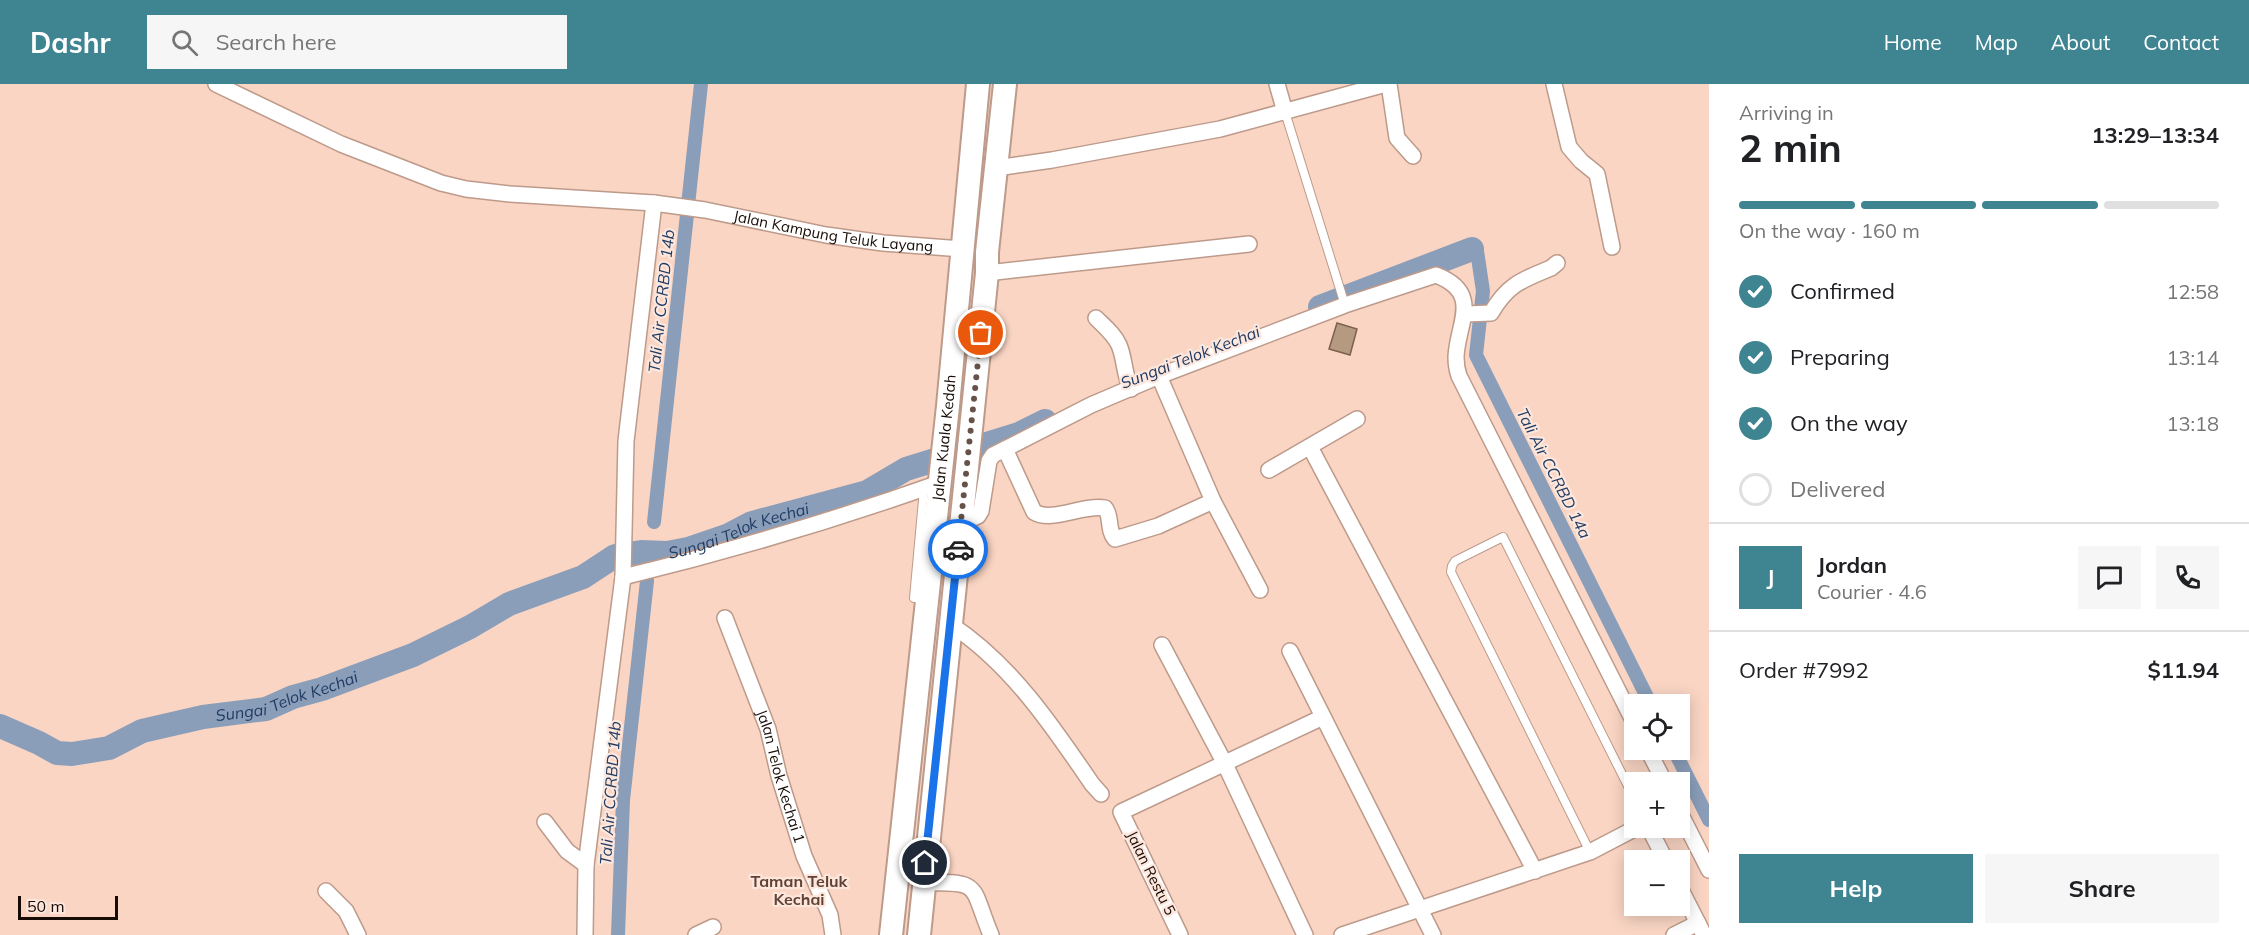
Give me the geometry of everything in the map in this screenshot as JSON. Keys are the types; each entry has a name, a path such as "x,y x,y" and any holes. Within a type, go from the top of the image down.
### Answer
{"main road":[{"name":"Jalan Kuala Kedah","path":"891,935 927,599 934,484 948,406 978,84"},
{"name":"Jalan Kuala Kedah","path":"919,935 1005,84"}],"street":[{"name":"Jalan Kampung Teluk Layang","path":"216,84 342,144 441,183 466,189 510,194 659,203 826,235 883,243 962,249"},
{"path":"1277,84 1285,112"},
{"path":"996,168 1190,135 1388,84 1396,138 1413,156"},
{"path":"1554,84 1569,147 1581,161 1594,169 1601,189 1612,247"},
{"path":"585,935 586,865 623,570 626,441 659,203"},
{"path":"987,273 1249,244"},
{"path":"1467,314 1491,313 1500,297 1510,287 1557,263"},
{"path":"960,524 980,513 988,461 993,455 1091,405 1128,382 1159,376 1345,304 1436,275 1458,290 1467,314 1456,355 1459,376 1624,702"},
{"path":"1096,318 1114,336 1119,345 1128,382"},
{"path":"1159,376 1213,501 1260,590"},
{"path":"1269,470 1358,420"},
{"path":"1310,447 1535,871"},
{"path":"1005,449 1034,512 1043,517 1089,508 1105,508 1111,534 1115,539 1158,526 1213,501"},
{"path":"623,570 853,513 934,484"},
{"name":"Jalan Telok Kechai 1","path":"725,618 768,729 779,776 804,856 830,915 833,935"},
{"path":"950,624 969,636 995,659 1035,705 1101,794"},
{"path":"1162,645 1224,762 1305,935"},
{"path":"1290,651 1433,935"},
{"path":"1224,762 1323,717"},
{"name":"Jalan Restu 5","path":"1180,935 1120,812 1224,762"},
{"path":"545,822 567,851 586,865"},
{"path":"1690,833 1709,870"},
{"path":"1342,935 1590,852 1624,834"},
{"path":"923,883 961,883 970,887 977,897 991,935"},
{"path":"326,891 346,911 358,935"},
{"path":"1674,935 1701,929 1690,908"},
{"path":"696,935 713,927"}],"lane":[{"path":"1285,112 1345,304"},
{"path":"1590,852 1451,572 1455,561 1503,537 1624,778"}],"building":[{"path":"1337,323 1357,329 1350,355 1329,349"}],"waterway":[{"name":"Tali Air CCRBD 14b","path":"654,522 701,84"},
{"name":"Tali Air CCRBD 14a","path":"1472,249 1477,251 1483,291 1476,355 1646,694"},
{"name":"Sungai Telok Kechai","path":"1320,307 1472,249"},
{"name":"Sungai Telok Kechai","path":"0,726 57,753 72,754 109,748 142,731 203,717 266,709 293,697 322,689 413,655 470,627 509,604 583,577 615,556 641,552 667,553 688,549 729,535 752,523 867,492 906,469 1019,434 1045,421"},
{"name":"Tali Air CCRBD 14b","path":"618,935 623,800 647,581"},
{"name":"Tali Air CCRBD 14a","path":"1679,760 1709,820"}],"way so far":[{"path":"958,549 981,333"}],"district":[{"name":"Taman Teluk Kechai","path":"799,890"}],"route":[{"path":"925,863 958,549"}]}
